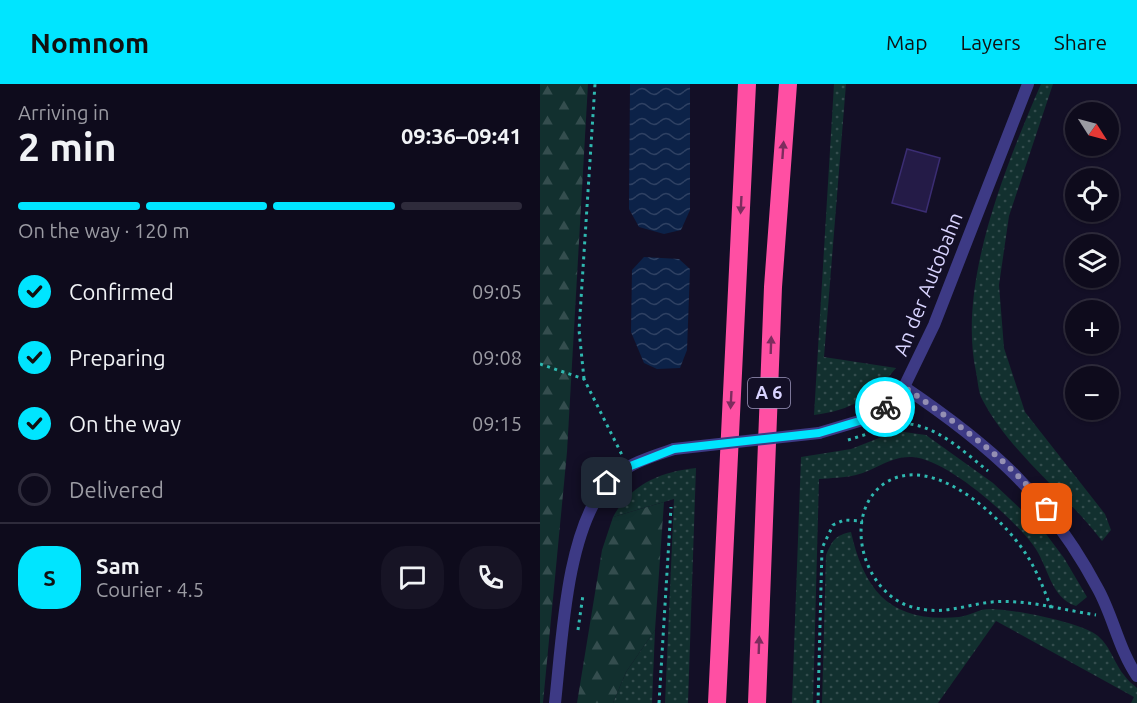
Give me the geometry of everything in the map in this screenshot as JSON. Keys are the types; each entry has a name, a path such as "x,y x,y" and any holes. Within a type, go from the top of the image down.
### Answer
{"highway":[{"name":"A 6","path":"717,703 747,84"},
{"name":"A 6","path":"757,703 773,287 788,84"}],"street":[{"name":"An der Autobahn","path":"555,703 566,608 580,533 594,502 607,483 628,467 674,449 819,433 866,419 885,407 904,387 934,325 1028,84"},
{"path":"904,387 995,454 1036,494 1069,538 1112,618 1137,676"}],"path":[{"path":"595,84 579,330 584,379 628,467"},
{"path":"540,364 584,379"},
{"path":"840,442 861,438 884,426 901,422 920,424 944,437 994,476"},
{"path":"1051,608 1040,577 1025,553 996,519 958,489 928,476 903,475 884,484 870,501 863,521 861,539 868,568 878,586 892,599 912,607 941,612 992,602 1051,608 1112,618"},
{"path":"659,703 671,507"},
{"path":"818,703 822,548 833,525 844,520 863,521"},
{"path":"577,639 585,584"}],"green space":[{"path":"540,84 588,84 567,452 543,703 540,703"},
{"path":"834,84 846,84 824,357 896,368 878,387 860,401 839,410 814,415"},
{"path":"1041,84 1053,84 1009,216 999,285 1004,348 1025,412 1105,514 1111,530 1102,541 1007,437 982,399 976,372 972,337 973,301 979,263 1000,187"},
{"path":"897,431 926,435 993,483 1043,530 1064,558 1087,597 1076,606 1067,602 1060,596 1038,553 1023,533 978,491 960,478 926,460 904,457 856,475 819,479 813,703 792,703 801,457 851,449"},
{"path":"696,468 688,703 665,703 674,499 613,517 628,496 648,482 670,473"},
{"path":"664,502 655,630 626,672 613,703 577,703 602,550 613,517"},
{"path":"851,532 864,572 874,588 900,609 916,615 936,618 959,617 985,609 1012,611 1042,616 1083,628 1098,636 1107,646 1125,677 1137,688 1137,703 1131,703 1134,697 996,621 938,703 822,703 826,555 835,539"},
{"path":"655,630 652,703 613,703 626,672"}],"water":[{"path":"630,84 690,84 690,210 681,230 664,234 639,227 629,209"},
{"path":"644,257 679,259 690,269 687,350 680,368 657,369 644,363 631,332 632,270"}],"building":[{"path":"907,149 940,158 926,212 892,203"}],"way so far":[{"path":"885,407 904,387 995,454 1036,494 1047,509"}],"route":[{"path":"607,483 628,467 651,456 674,449 819,433 866,419 885,407"}]}
